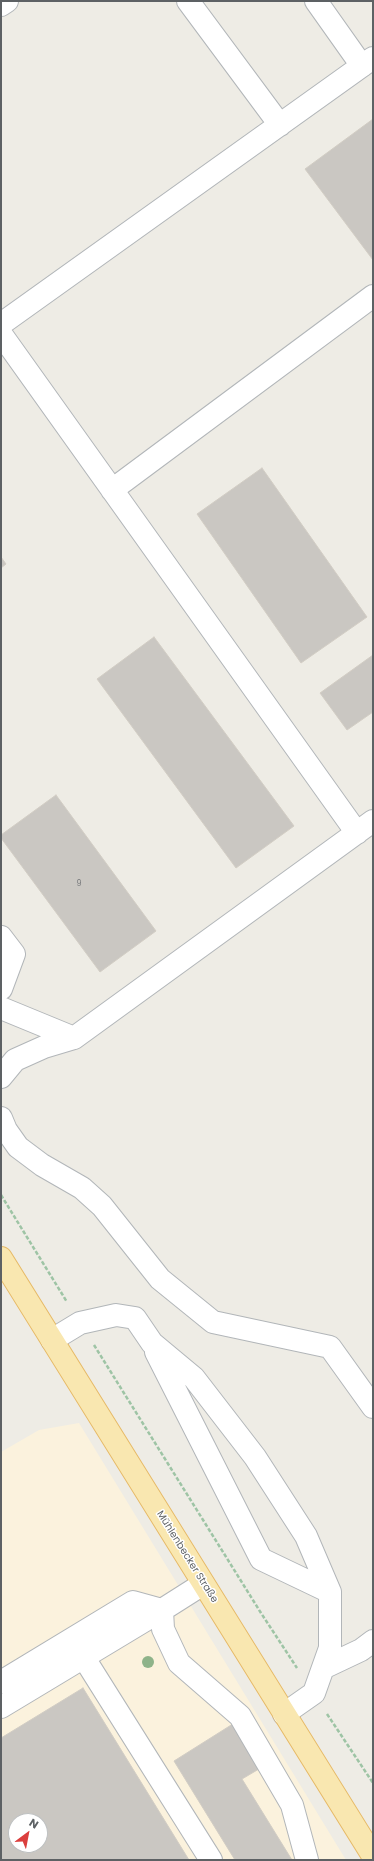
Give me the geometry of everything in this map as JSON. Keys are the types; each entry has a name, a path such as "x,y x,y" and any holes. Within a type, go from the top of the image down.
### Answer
{"main road":[{"name":"Mühlenbecker Straße","path":"3,1265 52,1340 373,1856"}],"lane":[{"path":"1,5 7,1"},
{"path":"188,1 280,125"},
{"path":"1,324 367,62 316,1"},
{"path":"112,490 373,296"},
{"path":"1,334 112,490 365,827 74,1038 44,1047 15,1060 1,1077"},
{"path":"1,937 14,954 1,989"},
{"path":"1,1008 74,1038"},
{"path":"1,1118 6,1130 18,1147 42,1165 82,1188 102,1206 160,1279 213,1322 330,1346 373,1407"},
{"path":"52,1340 80,1323 116,1315 135,1318 152,1343 261,1559 330,1592"},
{"path":"152,1343 194,1378 256,1457 306,1536 330,1592 330,1648 314,1693 284,1714"},
{"path":"1,1707 84,1658 203,1584"},
{"path":"1,1682 133,1602 162,1610"},
{"path":"162,1610 163,1629 179,1663 240,1716 292,1805 307,1860"},
{"path":"323,1668 361,1650 373,1641"},
{"path":"84,1658 211,1860"}],"path":[{"path":"1,1195 261,1613 373,1784"}],"shaded area":[{"path":"79,1423 346,1860 1,1860 1,1452 39,1430"}],"building":[{"path":"373,119 373,260 305,169"},
{"path":"262,468 367,617 301,663 197,514"},
{"path":"1,557 6,564 1,568"},
{"path":"154,637 294,826 236,868 97,679"},
{"path":"373,655 373,712 347,730 320,693"},
{"path":"56,795 156,931 100,972 1,838 1,835"},
{"path":"83,1688 189,1860 1,1860 1,1738"},
{"path":"236,1722 264,1766 242,1779 292,1860 235,1860 174,1761"}]}
